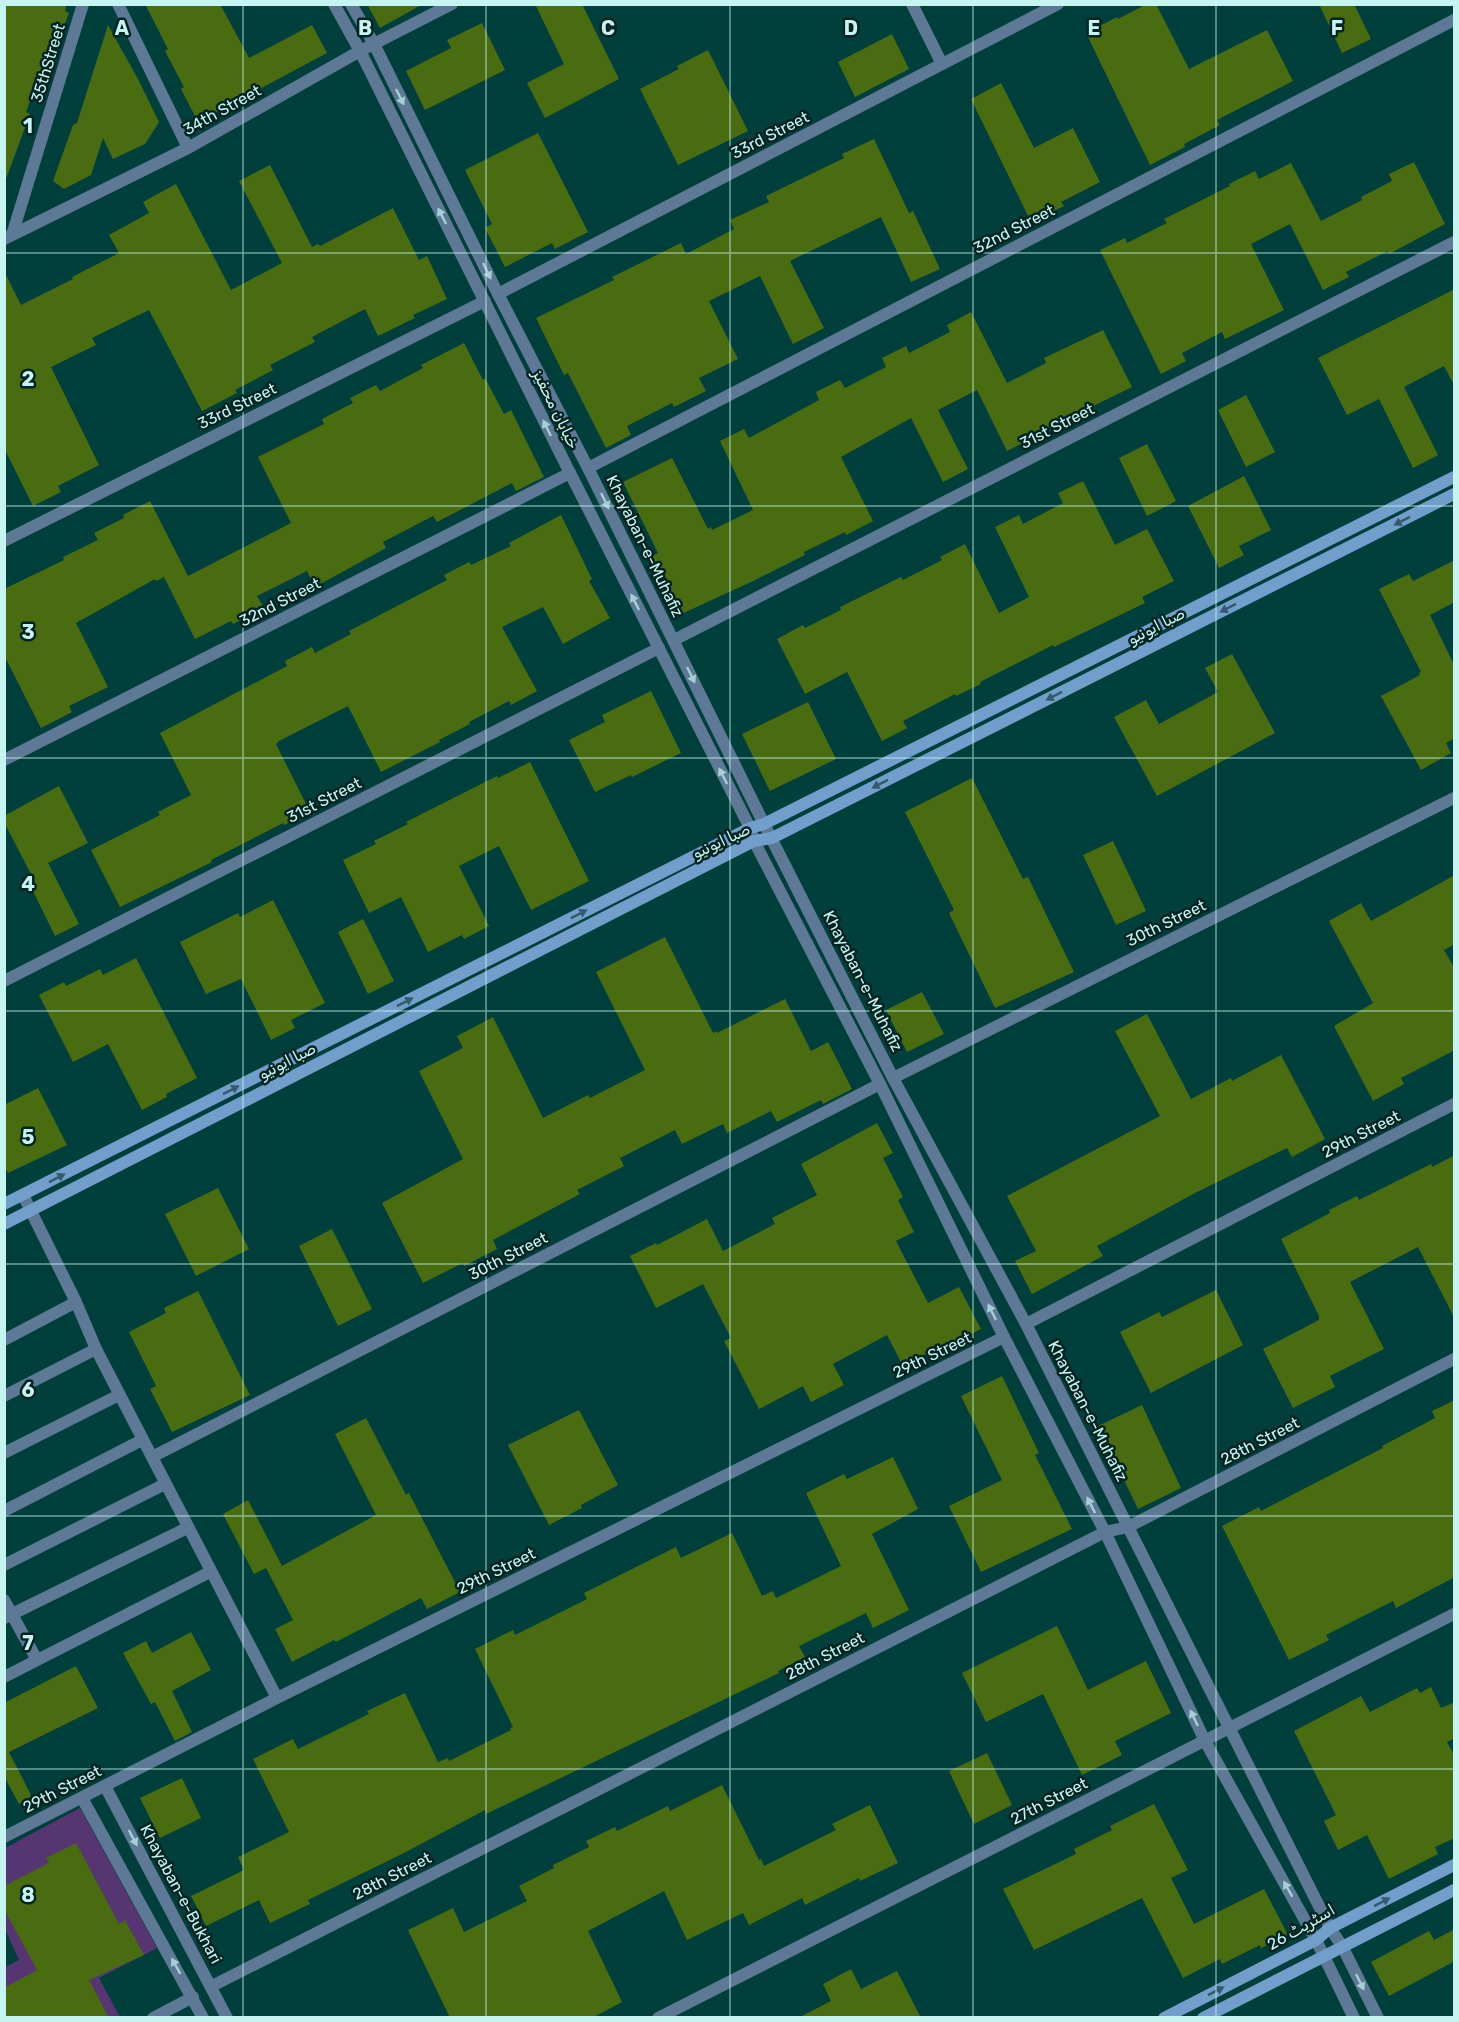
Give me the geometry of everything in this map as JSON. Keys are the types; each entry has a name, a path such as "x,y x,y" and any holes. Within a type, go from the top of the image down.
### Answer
{"main road":[{"name":"صبا ایونیو","path":"4,1204 750,828 764,824 1455,477"},
{"name":"صبا ایونیو","path":"4,1224 754,841 772,838 1455,494"},
{"name":"اسٹریٹ 26","path":"1164,2018 1316,1940 1330,1928 1455,1865"},
{"name":"اسٹریٹ 26","path":"1203,2018 1455,1890"}],"street":[{"name":"35thStreet","path":"8,237 83,4"},
{"path":"118,4 188,148"},
{"name":"خیابان محفیز","path":"334,4 360,51 750,828"},
{"path":"351,4 374,44"},
{"name":"34th Street","path":"8,237 188,148 360,51 452,4"},
{"path":"912,4 942,64"},
{"name":"33rd Street","path":"498,294 1058,4"},
{"name":"32nd Street","path":"588,468 1455,20"},
{"name":"Khayaban-e-Muhafiz","path":"374,44 893,1078 1026,1324 1330,1928 1342,1946 1378,2018"},
{"name":"31st Street","path":"674,640 1455,242"},
{"name":"33rd Street","path":"4,541 485,301"},
{"path":"522,377 537,369"},
{"name":"32nd Street","path":"4,760 570,473"},
{"name":"31st Street","path":"4,981 659,648"},
{"name":"30th Street","path":"893,1078 1455,798"},
{"name":"Khayaban-e-Muhafiz","path":"750,828 754,841 880,1084 1005,1337 1106,1532 1205,1741 1316,1940 1354,2018"},
{"name":"30th Street","path":"152,1457 880,1084"},
{"name":"29th Street","path":"1026,1324 1455,1104"},
{"path":"23,1195 32,1209 119,1395 276,1698"},
{"path":"4,1340 76,1302"},
{"name":"29th Street","path":"4,1837 276,1698 1005,1337"},
{"path":"4,1396 96,1348"},
{"name":"28th Street","path":"213,1986 1106,1532 1128,1527 1455,1359"},
{"path":"4,1453 119,1395"},
{"path":"4,1511 142,1440"},
{"path":"4,1565 165,1484"},
{"path":"9,1616 187,1528"},
{"path":"4,1677 210,1572"},
{"path":"4,1600 9,1616 37,1660"},
{"name":"27th Street","path":"658,2018 1455,1614"},
{"name":"Khayaban-e-Bukhari","path":"105,1786 213,1986 227,2018"},
{"path":"82,1798 203,2018"},
{"path":"153,2018 193,1997"}],"shaded area":[{"path":"80,1808 157,1948 99,1978 120,2017 5,2017 5,1967 19,1960 5,1929 5,1848"}],"building":[{"path":"4,4 67,4 65,11 69,13 58,42 52,39 26,112 30,114 6,179 4,178"},
{"path":"145,4 220,4 249,58 312,25 327,53 198,122 181,89 184,87 165,51 168,49"},
{"path":"367,4 423,4 380,28"},
{"path":"535,4 582,4 619,79 545,118 527,83 564,64"},
{"path":"1147,4 1156,4 1189,69 1267,30 1293,81 1217,120 1220,125 1150,165 1086,33"},
{"path":"1319,4 1354,4 1371,39 1342,53"},
{"path":"482,23 505,70 425,110 406,71 451,48 447,40"},
{"path":"108,25 159,122 145,144 113,159 103,138 91,175 64,189 53,181 73,125 77,123"},
{"path":"892,34 909,69 855,97 838,62"},
{"path":"708,50 748,131 678,165 640,89 679,69 677,66"},
{"path":"1001,83 1034,148 1073,128 1100,182 1061,202 1064,206 1031,222 971,99"},
{"path":"538,133 588,232 555,249 552,243 505,267 485,228 492,224 465,170"},
{"path":"874,139 909,213 913,211 940,269 911,282 881,217 790,261 824,328 793,344 760,276 709,301 738,359 699,378 706,391 674,407 672,403 627,426 631,435 606,448 568,373 564,375 536,318 614,280 612,277 681,243 686,254 734,229 730,220 769,202 766,196 844,158 842,154"},
{"path":"1414,162 1445,224 1389,254 1388,251 1346,272 1349,277 1323,290 1290,224 1251,244 1284,310 1225,339 1222,332 1182,353 1186,361 1161,374 1100,250 1125,238 1127,243 1167,223 1164,219 1255,171 1259,179 1291,163 1321,221 1362,200 1361,197 1392,181 1389,174"},
{"path":"270,165 312,247 318,244 320,246 393,208 419,260 427,256 447,299 413,315 415,318 378,336 365,309 312,337 315,342 270,365 273,370 235,390 237,393 202,411 149,310 92,338 96,345 51,367 99,465 58,486 61,492 33,506 4,448 4,271 21,305 73,279 72,277 119,253 109,235 149,213 143,202 176,184 231,290 282,263 239,181"},
{"path":"1455,289 1455,387 1444,366 1404,387 1438,455 1413,468 1379,399 1347,415 1318,358"},
{"path":"971,312 1007,383 1046,363 1044,358 1103,330 1132,387 1032,436 1033,438 1007,451 977,390 938,410 968,469 943,482 911,418 841,457 873,521 846,535 845,532 749,583 679,615 650,557 658,553 623,482 672,458 708,529 711,527 712,530 753,510 720,441 744,429 749,438 819,400 816,392 840,380 845,388 886,367 882,358 906,346 909,353 950,332 947,325"},
{"path":"464,343 504,414 511,410 544,477 516,491 512,483 437,522 433,516 383,542 386,548 315,587 307,571 257,596 264,608 233,624 231,621 195,639 164,577 156,581 155,579 76,623 108,687 69,706 72,712 41,728 4,655 4,589 64,560 63,557 98,540 94,533 124,518 123,515 150,501 188,576 291,523 258,457 324,424 322,419 353,403 350,398 376,385 380,391 423,368 421,365"},
{"path":"1246,395 1275,452 1246,467 1218,410"},
{"path":"1147,444 1176,501 1147,516 1119,458"},
{"path":"1244,476 1271,530 1239,546 1244,555 1219,568 1188,506"},
{"path":"1083,481 1115,545 1147,529 1174,581 1142,597 1145,603 1054,647 1053,645 980,682 981,684 956,696 955,694 903,721 907,728 882,741 847,672 805,694 777,639 803,625 805,628 841,610 840,607 901,577 903,580 942,560 940,557 965,544 999,613 1029,597 995,527 1019,515 1023,524 1063,503 1058,493"},
{"path":"561,515 592,579 589,581 610,618 563,644 543,607 502,627 537,691 511,705 509,701 469,722 470,724 439,740 440,742 381,772 348,706 279,741 276,744 310,812 284,825 283,823 211,860 212,862 120,907 91,850 160,815 158,812 191,795 160,733 287,666 285,661 312,647 315,653 351,634 349,631 447,580 444,575 469,562 471,565 511,546 509,543"},
{"path":"1455,560 1455,602 1430,615 1455,667 1455,738 1446,743 1451,753 1421,770 1381,696 1420,675 1421,672 1379,589 1409,574 1413,581"},
{"path":"1232,654 1275,733 1157,796 1114,717 1146,700 1159,724 1218,692 1205,668"},
{"path":"651,691 681,753 595,792 569,740 605,722 602,715"},
{"path":"808,702 836,759 770,791 742,734"},
{"path":"530,762 589,881 531,910 499,846 459,866 489,926 464,939 462,935 428,952 401,897 369,913 343,860 376,844 374,841 408,824 406,822"},
{"path":"972,778 1023,879 1028,877 1074,972 995,1008 949,913 954,910 905,812"},
{"path":"59,786 88,843 48,863 79,924 55,936 27,879 32,876 4,822 4,816"},
{"path":"1113,841 1146,911 1116,925 1083,855"},
{"path":"1455,875 1455,944 1444,950 1455,969 1455,1050 1401,1078 1404,1084 1373,1101 1334,1026 1373,1003 1329,921 1361,903 1371,921"},
{"path":"273,900 325,1003 291,1020 295,1028 271,1040 241,979 206,994 180,942 238,913 240,917"},
{"path":"363,919 394,981 368,994 338,932"},
{"path":"665,937 713,1033 785,999 811,1051 828,1042 852,1089 823,1104 821,1100 777,1122 771,1111 727,1133 723,1124 682,1144 675,1130 620,1158 624,1166 577,1190 580,1194 493,1240 497,1249 423,1283 382,1203 463,1159 419,1071 463,1048 457,1036 493,1017 543,1118 588,1095 590,1098 645,1070 596,972"},
{"path":"136,958 197,1078 142,1110 108,1044 73,1062 39,995 64,982 66,986 100,969 103,975"},
{"path":"922,992 944,1034 907,1052 886,1010"},
{"path":"1147,1014 1191,1099 1231,1078 1232,1081 1281,1055 1325,1139 1292,1157 1287,1148 1197,1192 1097,1246 1103,1256 1032,1294 1015,1261 1036,1251 1007,1196 1160,1116 1115,1031"},
{"path":"38,1088 67,1145 8,1173 4,1166 4,1105"},
{"path":"877,1123 893,1153 883,1158 903,1197 898,1200 914,1232 896,1241 928,1303 959,1287 981,1329 948,1346 946,1343 903,1366 887,1335 833,1364 844,1385 811,1402 803,1386 759,1409 724,1341 731,1338 703,1284 656,1308 630,1256 707,1219 723,1251 775,1224 772,1218 817,1195 801,1164"},
{"path":"1455,1155 1455,1319 1418,1247 1350,1282 1384,1349 1330,1376 1335,1387 1293,1408 1263,1349 1319,1320 1319,1316 1281,1239 1357,1196 1359,1200 1431,1164 1432,1167"},
{"path":"218,1188 249,1249 196,1276 165,1214"},
{"path":"332,1229 372,1309 338,1326 299,1246"},
{"path":"1216,1290 1243,1345 1151,1393 1120,1332 1159,1312 1162,1317"},
{"path":"198,1291 250,1395 172,1432 150,1389 156,1386 129,1332 166,1313 164,1308"},
{"path":"1002,1376 1039,1453 1035,1455 1072,1529 981,1572 949,1506 1002,1480 961,1396"},
{"path":"1455,1400 1455,1577 1396,1608 1393,1601 1326,1635 1329,1640 1289,1660 1222,1526 1259,1507 1261,1511 1383,1448 1382,1446 1435,1418 1432,1411"},
{"path":"1142,1405 1181,1488 1138,1509 1098,1426"},
{"path":"579,1410 618,1485 581,1505 582,1508 549,1525 508,1445"},
{"path":"366,1418 406,1495 409,1493 460,1592 427,1609 421,1598 292,1662 275,1629 293,1620 266,1568 254,1574 223,1514 248,1500 282,1566 376,1515 335,1434"},
{"path":"893,1457 918,1509 872,1534 909,1610 873,1628 866,1613 799,1646 805,1657 778,1671 779,1673 486,1814 485,1810 308,1900 310,1904 270,1923 259,1900 206,1926 191,1896 244,1870 238,1857 289,1832 253,1759 293,1739 298,1749 369,1714 367,1711 405,1693 438,1762 448,1758 449,1761 513,1727 475,1649 513,1630 515,1635 587,1599 584,1593 676,1547 681,1558 732,1533 762,1596 773,1591 776,1598 841,1566 806,1493 844,1474 847,1479"},
{"path":"1057,1626 1088,1690 1146,1661 1171,1713 1115,1741 1122,1755 1082,1775 1043,1694 986,1722 962,1673"},
{"path":"191,1632 211,1670 172,1691 192,1732 175,1741 155,1702 151,1704 123,1653 146,1641 152,1653"},
{"path":"76,1666 98,1708 9,1752 32,1797 19,1804 4,1776 4,1703"},
{"path":"1431,1687 1441,1708 1455,1702 1455,1738 1447,1742 1455,1757 1455,1838 1435,1847 1438,1854 1389,1879 1367,1835 1338,1850 1324,1821 1336,1815 1294,1731 1361,1696 1370,1712 1417,1688 1420,1693"},
{"path":"987,1753 1012,1805 974,1824 949,1771"},
{"path":"182,1778 201,1818 160,1838 140,1798"},
{"path":"722,1785 764,1866 836,1830 832,1824 870,1805 898,1863 860,1881 859,1878 805,1905 802,1898 749,1925 743,1913 687,1940 664,1891 588,1931 622,2002 592,2018 450,2018 408,1930 453,1908 464,1932 527,1901 519,1886 589,1847 586,1841 615,1827 617,1831 668,1806 670,1811"},
{"path":"1154,1804 1188,1870 1171,1878 1194,1924 1264,1889 1288,1935 1261,1948 1260,1945 1222,1964 1220,1959 1183,1978 1142,1898 1034,1950 1003,1889 1076,1854 1074,1849 1112,1830 1110,1826"},
{"path":"76,1843 119,1924 125,1920 144,1955 89,1980 109,2018 4,2018 4,1988 37,1970 4,1909 4,1886 49,1863 46,1858"},
{"path":"1455,1929 1455,1961 1389,1996 1371,1962 1429,1931 1434,1940"},
{"path":"851,1969 861,1989 897,1971 921,2018 798,2018 831,2001 823,1984"}]}
